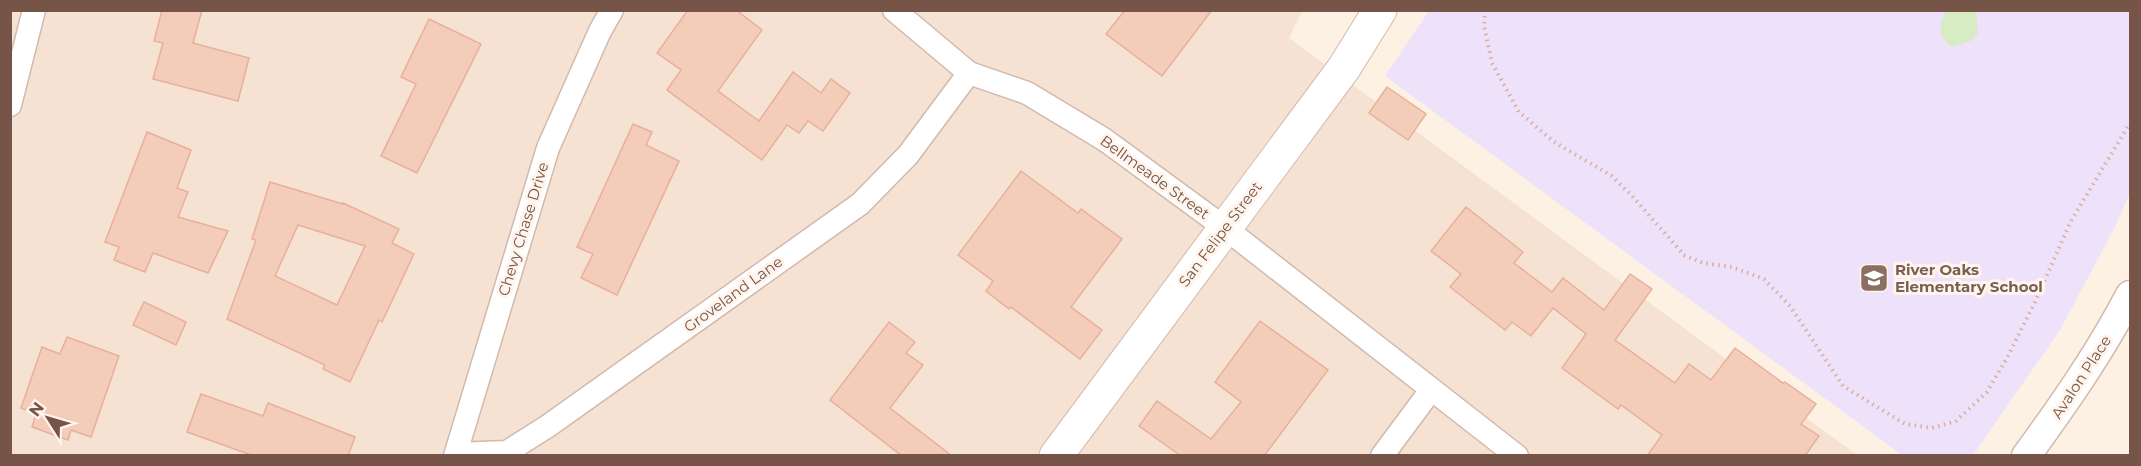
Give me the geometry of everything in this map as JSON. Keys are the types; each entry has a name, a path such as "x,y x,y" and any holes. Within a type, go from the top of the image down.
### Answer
{"main road":[{"name":"San Felipe Street","path":"1056,456 1344,68 1380,10"}],"street":[{"path":"10,105 34,10"},
{"name":"Chevy Chase Drive","path":"455,455 548,148 600,31 612,10"},
{"name":"Bellmeade Street","path":"894,10 969,73 1027,93 1096,134 1225,228 1518,456"},
{"name":"Groveland Lane","path":"455,455 507,452 548,426 860,204 909,155 969,73"},
{"name":"Avalon Place","path":"2026,456 2115,324 2130,295"},
{"path":"1382,456 1431,390"}],"path":[{"path":"1485,10 1484,26 1492,63 1519,112 1554,142 1612,176 1684,255 1703,263 1732,267 1764,279 1790,306 1843,386 1905,424 1932,428 1956,421 1987,392 2035,302 2071,221 2103,172 2130,123"}],"shaded area":[{"path":"10,11 1302,11 1289,38 1857,455 11,455"},
{"name":"River Oaks Elementary School","path":"1429,11 2130,11 2130,193 2115,227 2060,330 1973,455 1902,455 1385,76"}],"green space":[{"path":"1946,11 1976,11 1978,33 1973,40 1953,47 1944,39 1940,31"}],"building":[{"path":"162,10 202,10 193,43 249,58 238,101 153,79 163,43 154,41"},
{"path":"688,10 736,10 762,30 718,91 759,121 793,72 821,93 831,79 850,93 823,131 808,121 799,133 787,125 762,160 667,90 681,70 657,53"},
{"path":"1125,10 1212,10 1162,76 1106,34"},
{"path":"429,19 481,44 417,173 381,156 416,84 401,77"},
{"path":"1387,87 1426,114 1408,140 1369,113"},
{"path":"633,124 652,132 646,145 679,161 617,295 581,278 593,254 577,247"},
{"path":"147,132 191,150 177,188 188,192 178,217 228,231 208,273 153,253 145,272 114,260 119,247 105,242"},
{"path":"1021,171 1078,213 1081,209 1122,239 1071,307 1102,330 1080,359 986,291 993,281 958,255"},
{"path":"270,182 343,203 399,229 392,243 414,254 350,382 323,369 325,365 227,319 256,240 252,239","holes":["298,225 365,246 337,305 275,276"]},
{"path":"1466,207 1523,252 1514,263 1552,292 1563,278 1604,310 1630,274 1652,289 1615,340 1675,383 1689,364 1711,380 1735,348 1816,404 1801,424 1819,436 1805,456 1647,456 1662,435 1621,405 1618,409 1562,368 1586,334 1553,308 1531,336 1512,322 1505,330 1450,287 1461,274 1431,251"},
{"path":"144,302 186,322 176,345 133,325"},
{"path":"1260,321 1328,370 1264,456 1181,456 1139,426 1157,401 1211,439 1241,402 1215,382"},
{"path":"889,322 915,342 906,353 923,365 890,408 952,456 902,456 830,400"},
{"path":"67,337 119,356 91,437 71,430 68,440 32,427 36,414 21,408 42,347 60,354"},
{"path":"201,394 263,416 268,403 355,437 348,456 254,456 187,432"}],"place":[{"name":"River Oaks Elementary School","path":"1874,278"}]}
